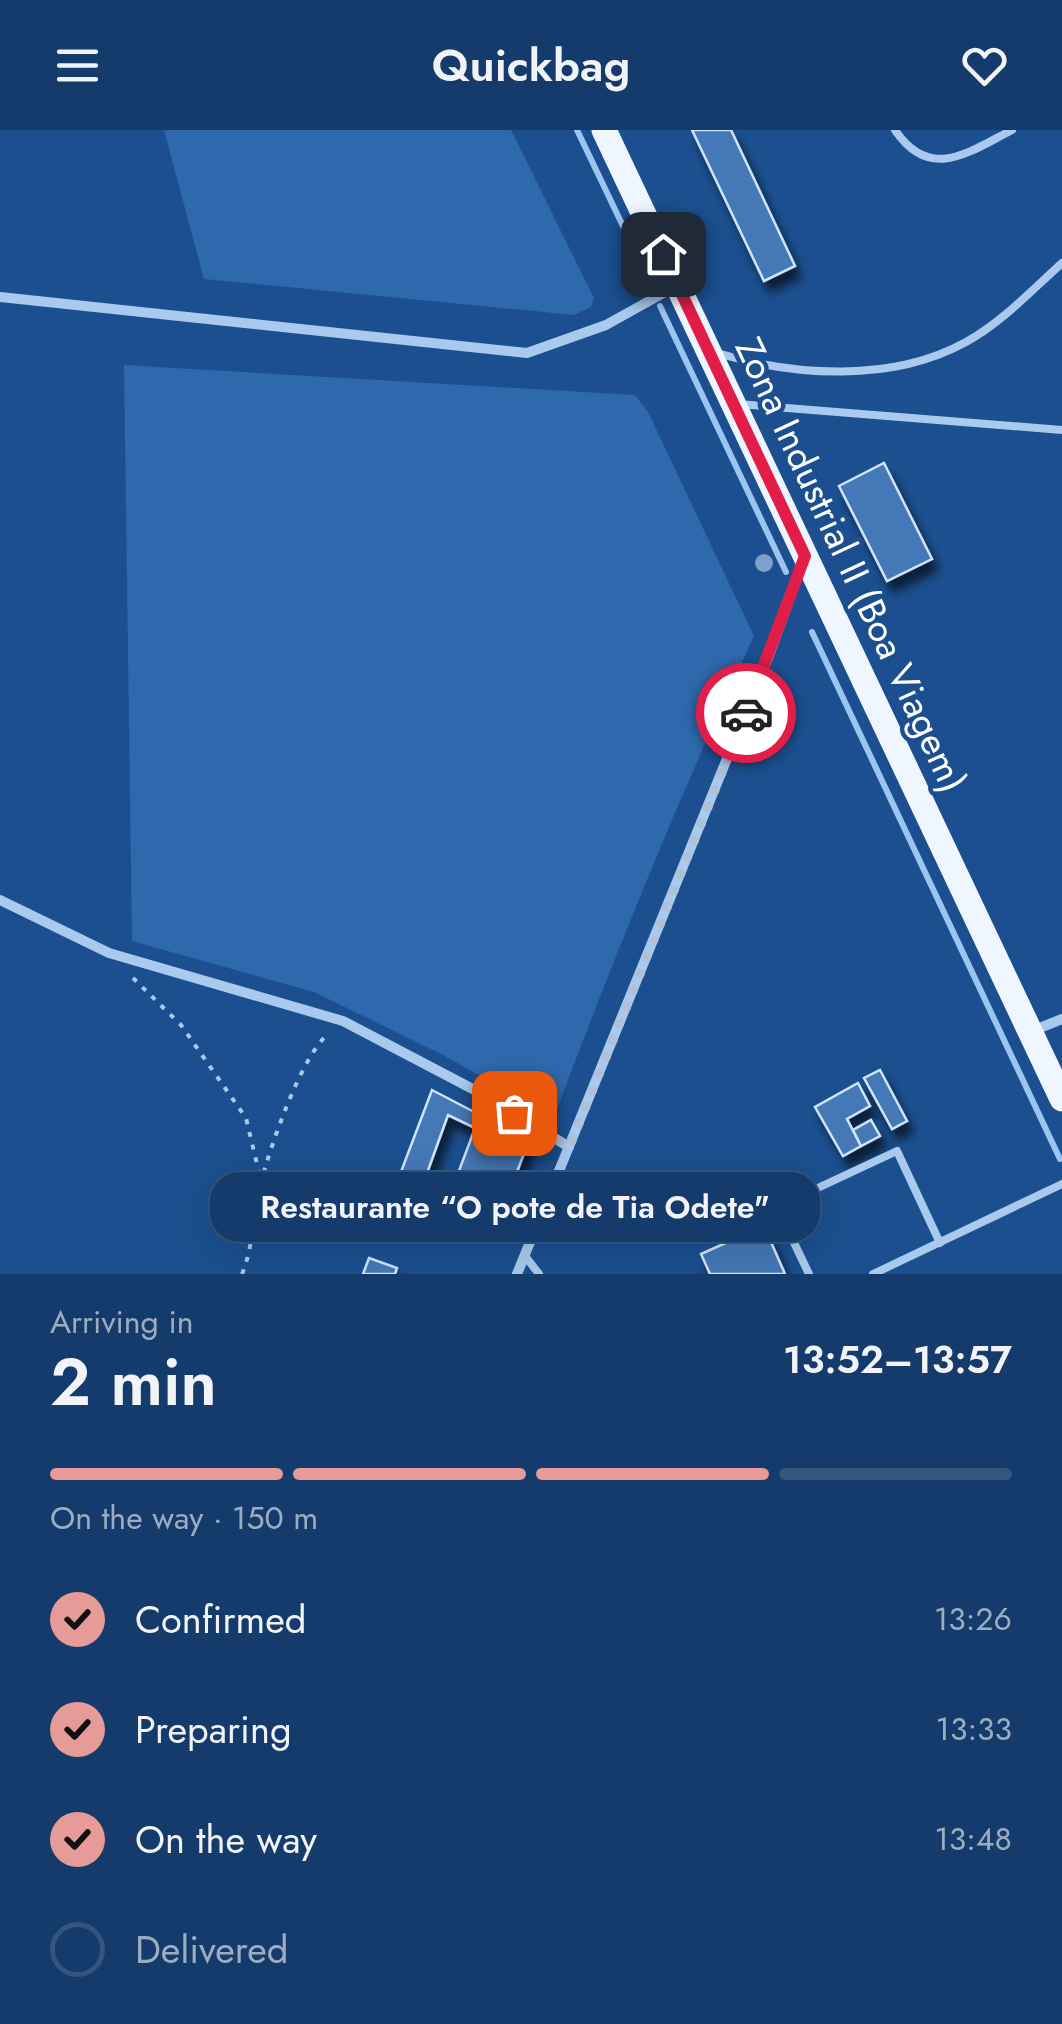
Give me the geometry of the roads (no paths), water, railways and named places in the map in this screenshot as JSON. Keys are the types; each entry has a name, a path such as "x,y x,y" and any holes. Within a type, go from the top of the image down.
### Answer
{"main road":[{"name":"Zona Industrial II (Boa Viagem)","path":"604,130 1062,1098"}],"street":[{"path":"0,297 527,353 606,326 677,285"},
{"path":"517,1274 768,658 805,556"},
{"path":"0,900 109,953 344,1021 486,1096 569,1147"},
{"path":"1031,1032 1062,1018"}],"lane":[{"path":"895,130 908,148 924,158 945,160 966,154 1012,130"},
{"path":"708,351 763,367 816,373 922,360 968,342 1062,263"},
{"path":"733,404 1062,430"},
{"path":"809,1274 777,1207 896,1152 940,1243"},
{"path":"873,1274 1062,1184"},
{"path":"524,1256 538,1274"}],"waterway":[{"path":"577,130 643,268"},
{"path":"660,306 786,572"},
{"path":"812,632 1060,1159"}],"place":[{"name":"Restaurante “O pote de Tia Odete\"","path":"514,1113"}]}
